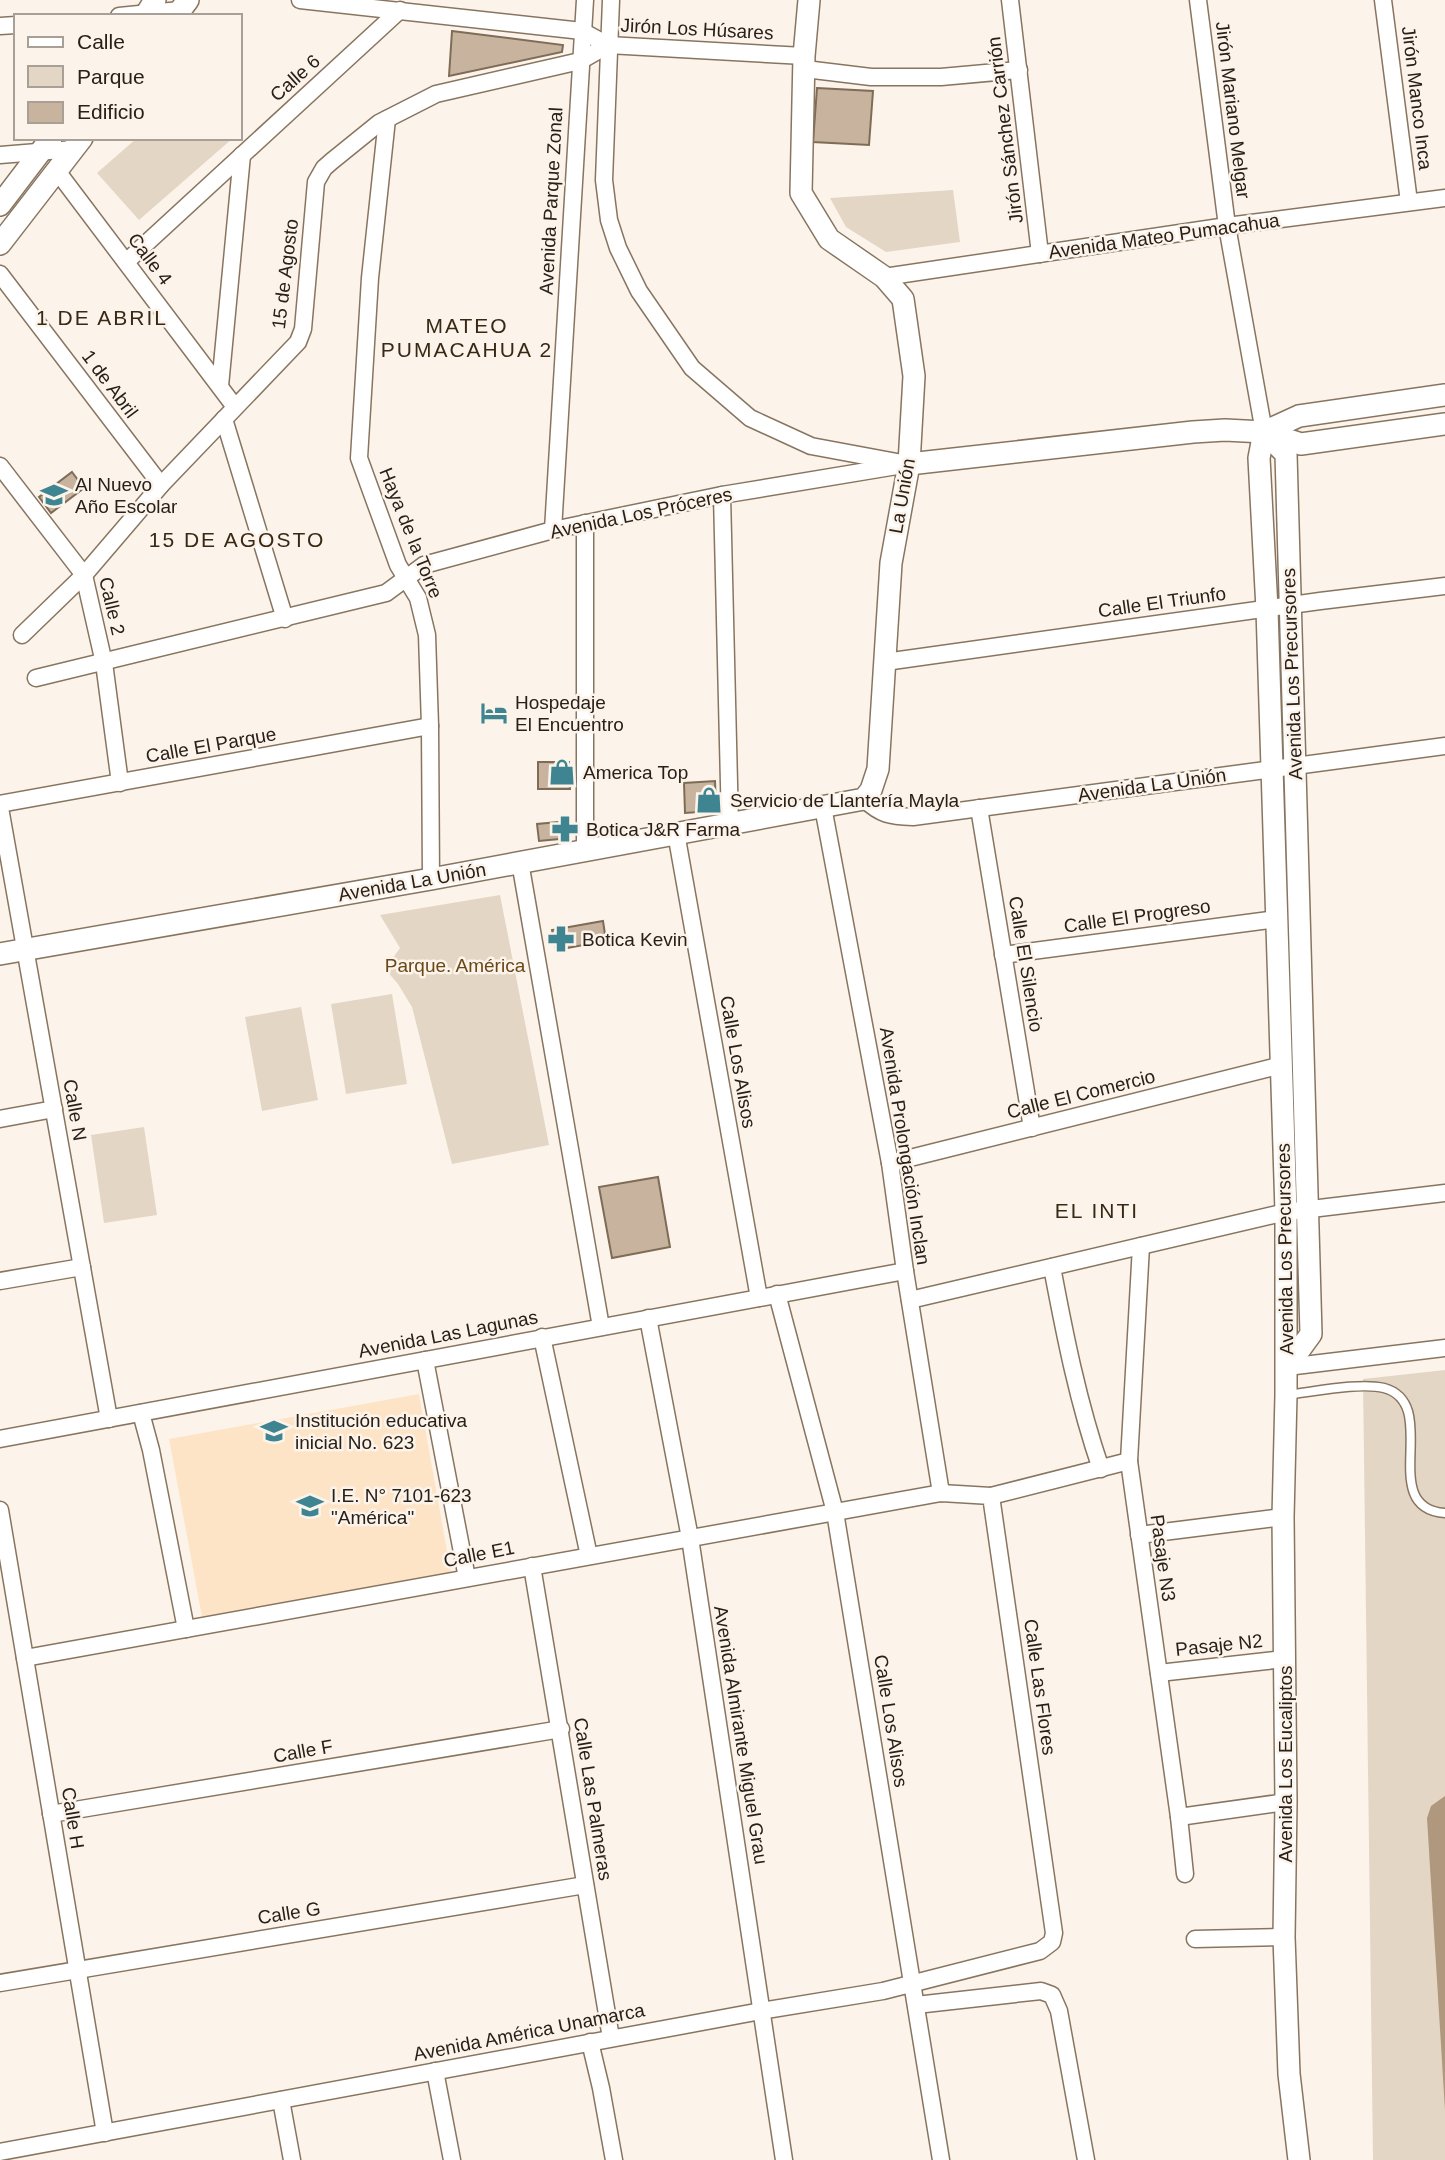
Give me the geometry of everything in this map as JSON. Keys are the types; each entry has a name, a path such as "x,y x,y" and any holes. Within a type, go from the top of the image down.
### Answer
{"street":[{"name":"Jirón Los Húsares","path":"300,0 582,31 608,45 805,62 871,77 929,77 1019,69"},
{"name":"Avenida Parque Zonal","path":"553,530 584,0"},
{"path":"611,0 604,180 609,220 618,248 639,291 692,368 750,418 811,446 909,464"},
{"path":"805,62 808,0"},
{"name":"Jirón Sánchez Carrión","path":"1010,0 1041,254"},
{"name":"Jirón Mariano Melgar","path":"1198,0 1227,226"},
{"name":"Jirón Manco Inca","path":"1383,0 1409,202"},
{"path":"129,14 149,10 182,9"},
{"name":"Calle 6","path":"126,262 400,10"},
{"name":"15 de Agosto","path":"22,635 84,575 161,485 298,342 303,329 316,182 332,161 379,123 436,94 580,61 608,45"},
{"name":"La Unión","path":"805,62 801,192 830,239 884,277 903,299 914,376 909,464 891,563 878,769 871,790 864,799"},
{"name":"Haya de la Torre","path":"387,119 370,278 359,458 398,565 418,598 427,635 431,879"},
{"path":"0,155 46,145 78,144"},
{"path":"0,244 78,144"},
{"path":"0,205 46,145"},
{"path":"220,386 242,155"},
{"name":"Calle 4","path":"57,171 220,386 285,618"},
{"name":"Avenida Mateo Pumacahua","path":"884,277 1227,226 1445,198"},
{"name":"Avenida Los Precursores","path":"1227,226 1264,432 1259,457 1267,609 1282,1065 1287,1367"},
{"name":"1 de Abril","path":"0,274 161,485"},
{"name":"Avenida Los Próceres","path":"1264,432 1299,416 1445,396"},
{"name":"Avenida Los Próceres","path":"36,678 386,593 424,565 553,530 722,495 909,464 1193,432 1264,432 1301,444 1445,424"},
{"name":"Avenida Los Precursores","path":"1264,432 1286,454 1308,1209 1311,1334 1287,1367"},
{"name":"Calle 2","path":"0,466 84,575 104,663 120,783"},
{"path":"722,495 730,824"},
{"path":"584,850 585,523"},
{"name":"Calle El Triunfo","path":"885,662 1445,586"},
{"name":"Calle El Parque","path":"0,806 430,726"},
{"name":"Avenida La Unión","path":"864,799 877,811 913,817 1445,746"},
{"path":"823,807 864,799"},
{"name":"Calle N","path":"0,806 109,1419"},
{"name":"Avenida La Unión","path":"0,954 823,807"},
{"name":"Avenida Prolongación Inclan","path":"823,807 890,1163 941,1493"},
{"name":"Calle El Silencio","path":"979,808 1032,1128"},
{"name":"Calle Los Alisos","path":"676,833 759,1298"},
{"path":"520,863 601,1327"},
{"name":"Calle El Progreso","path":"1003,955 1277,919"},
{"name":"Calle El Comercio","path":"890,1163 1282,1065"},
{"path":"0,1119 54,1109"},
{"path":"910,1300 1286,1212 1445,1193"},
{"name":"Pasaje N3","path":"1141,1246 1129,1461 1185,1874"},
{"path":"0,1282 82,1267"},
{"path":"1052,1267 1071,1368 1101,1469"},
{"name":"Avenida Las Lagunas","path":"0,1439 905,1271"},
{"name":"Calle Los Alisos","path":"777,1294 835,1512 941,2160"},
{"name":"Avenida Almirante Miguel Grau","path":"648,1318 690,1538 784,2160"},
{"path":"542,1337 589,1556"},
{"path":"1287,1367 1445,1348"},
{"path":"425,1360 467,1578"},
{"name":"Avenida Los Eucaliptos","path":"1287,1367 1283,1517 1286,1802 1284,1937 1289,2074 1299,2160"},
{"path":"141,1413 151,1450 186,1629"},
{"path":"941,1493 991,1496 1129,1461"},
{"name":"Calle E1","path":"25,1658 941,1493"},
{"name":"Calle Las Flores","path":"991,1496 1054,1933"},
{"name":"Calle H","path":"0,1510 105,2133"},
{"path":"1139,1535 1283,1517"},
{"name":"Calle Las Palmeras","path":"532,1566 611,2038"},
{"name":"Pasaje N2","path":"1159,1673 1284,1659"},
{"name":"Calle F","path":"51,1814 561,1729"},
{"path":"1179,1816 1286,1802"},
{"name":"Calle G","path":"0,1983 585,1885"},
{"name":"Avenida América Unamarca","path":"0,2152 611,2038 883,1991 1040,1951 1052,1942 1054,1933"},
{"path":"1195,1939 1284,1937"},
{"path":"916,2005 1041,1991 1052,1995 1059,2011 1086,2160"},
{"path":"590,2042 614,2160"},
{"path":"435,2071 452,2160"},
{"path":"281,2100 292,2160"}],"lane":[{"path":"1286,1395 1370,1386 1399,1395 1407,1406 1410,1420 1411,1483 1415,1495 1421,1505 1434,1512 1445,1513"}],"shaded area":[{"name":"I.E. N° 7101-623 \"América\"","path":"419,1394 451,1573 202,1617 169,1439"},
{"path":"1445,1796 1445,2110 1427,1818 1431,1806"}],"green space":[{"path":"135,140 231,140 139,220 97,173"},
{"path":"953,190 960,242 886,252 846,227 830,198"},
{"name":"Parque. América","path":"500,895 549,1145 452,1164 412,1007 385,969 400,948 380,915"},
{"path":"392,994 407,1084 346,1094 331,1004"},
{"path":"301,1007 318,1100 262,1111 245,1017"},
{"path":"144,1127 157,1215 104,1223 91,1135"},
{"path":"1445,1370 1445,2160 1373,2160 1363,1379"}],"building":[{"path":"452,31 563,45 562,52 449,76"},
{"path":"817,88 873,91 869,145 813,142"},
{"path":"72,472 84,488 51,513 39,497"},
{"path":"538,762 569,762 570,789 538,789"},
{"path":"715,781 716,805 713,811 685,813 684,783"},
{"path":"569,821 570,838 539,841 537,824"},
{"path":"603,921 606,941 556,950 552,930"},
{"path":"658,1177 670,1247 612,1258 599,1187"}],"place":[{"name":"Al Nuevo Año Escolar","path":"54,495"},
{"name":"Hospedaje El Encuentro","path":"494,713"},
{"name":"America Top","path":"562,772"},
{"name":"Servicio de Llantería Mayla","path":"709,800"},
{"name":"Botica J&R Farma","path":"565,829"},
{"name":"Botica Kevin","path":"561,939"},
{"name":"Institución educativa inicial No. 623","path":"274,1431"},
{"name":"I.E. N° 7101-623 \"América\"","path":"310,1506"}],"district":[{"name":"1 DE ABRIL","path":"102,317"},
{"name":"MATEO PUMACAHUA 2","path":"467,337"},
{"name":"15 DE AGOSTO","path":"237,539"},
{"name":"EL INTI","path":"1097,1210"}]}
